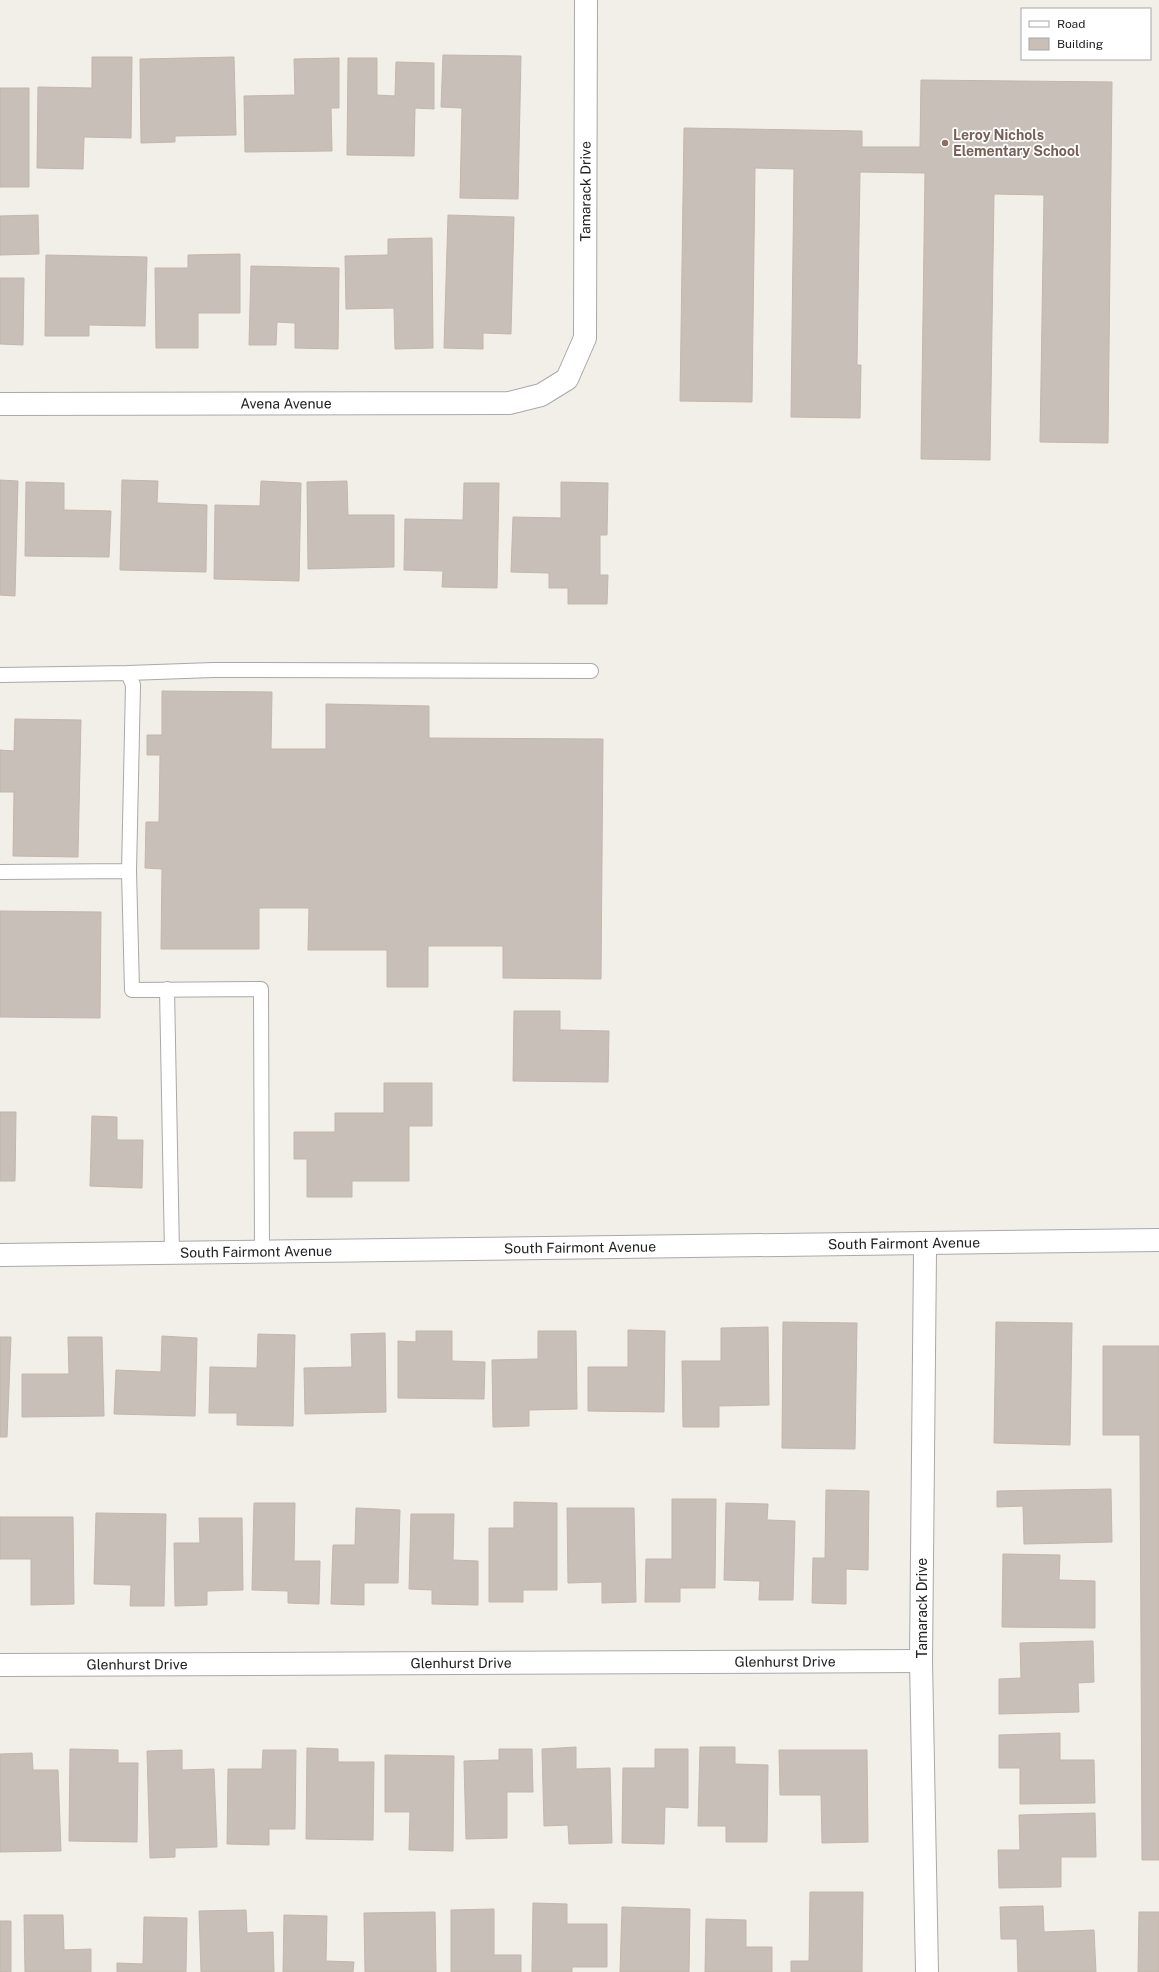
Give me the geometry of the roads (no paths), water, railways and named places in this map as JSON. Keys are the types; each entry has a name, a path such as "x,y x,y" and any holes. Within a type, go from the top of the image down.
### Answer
{"street":[{"name":"Tamarack Drive","path":"567,379 586,338 586,0"},
{"name":"Avena Avenue","path":"0,404 509,403 541,395 567,379"},
{"name":"South Fairmont Avenue","path":"0,1256 1159,1240"},
{"name":"Tamarack Drive","path":"923,1243 925,1252 921,1661 928,1972"},
{"name":"Glenhurst Drive","path":"0,1665 921,1661"}],"lane":[{"path":"0,675 213,670 591,671"},
{"path":"128,673 133,685 129,871 132,990 261,989 262,1252"},
{"path":"0,872 129,871"},
{"path":"167,989 172,1253"}],"place":[{"name":"Leroy Nichols Elementary School","path":"945,143"}]}
